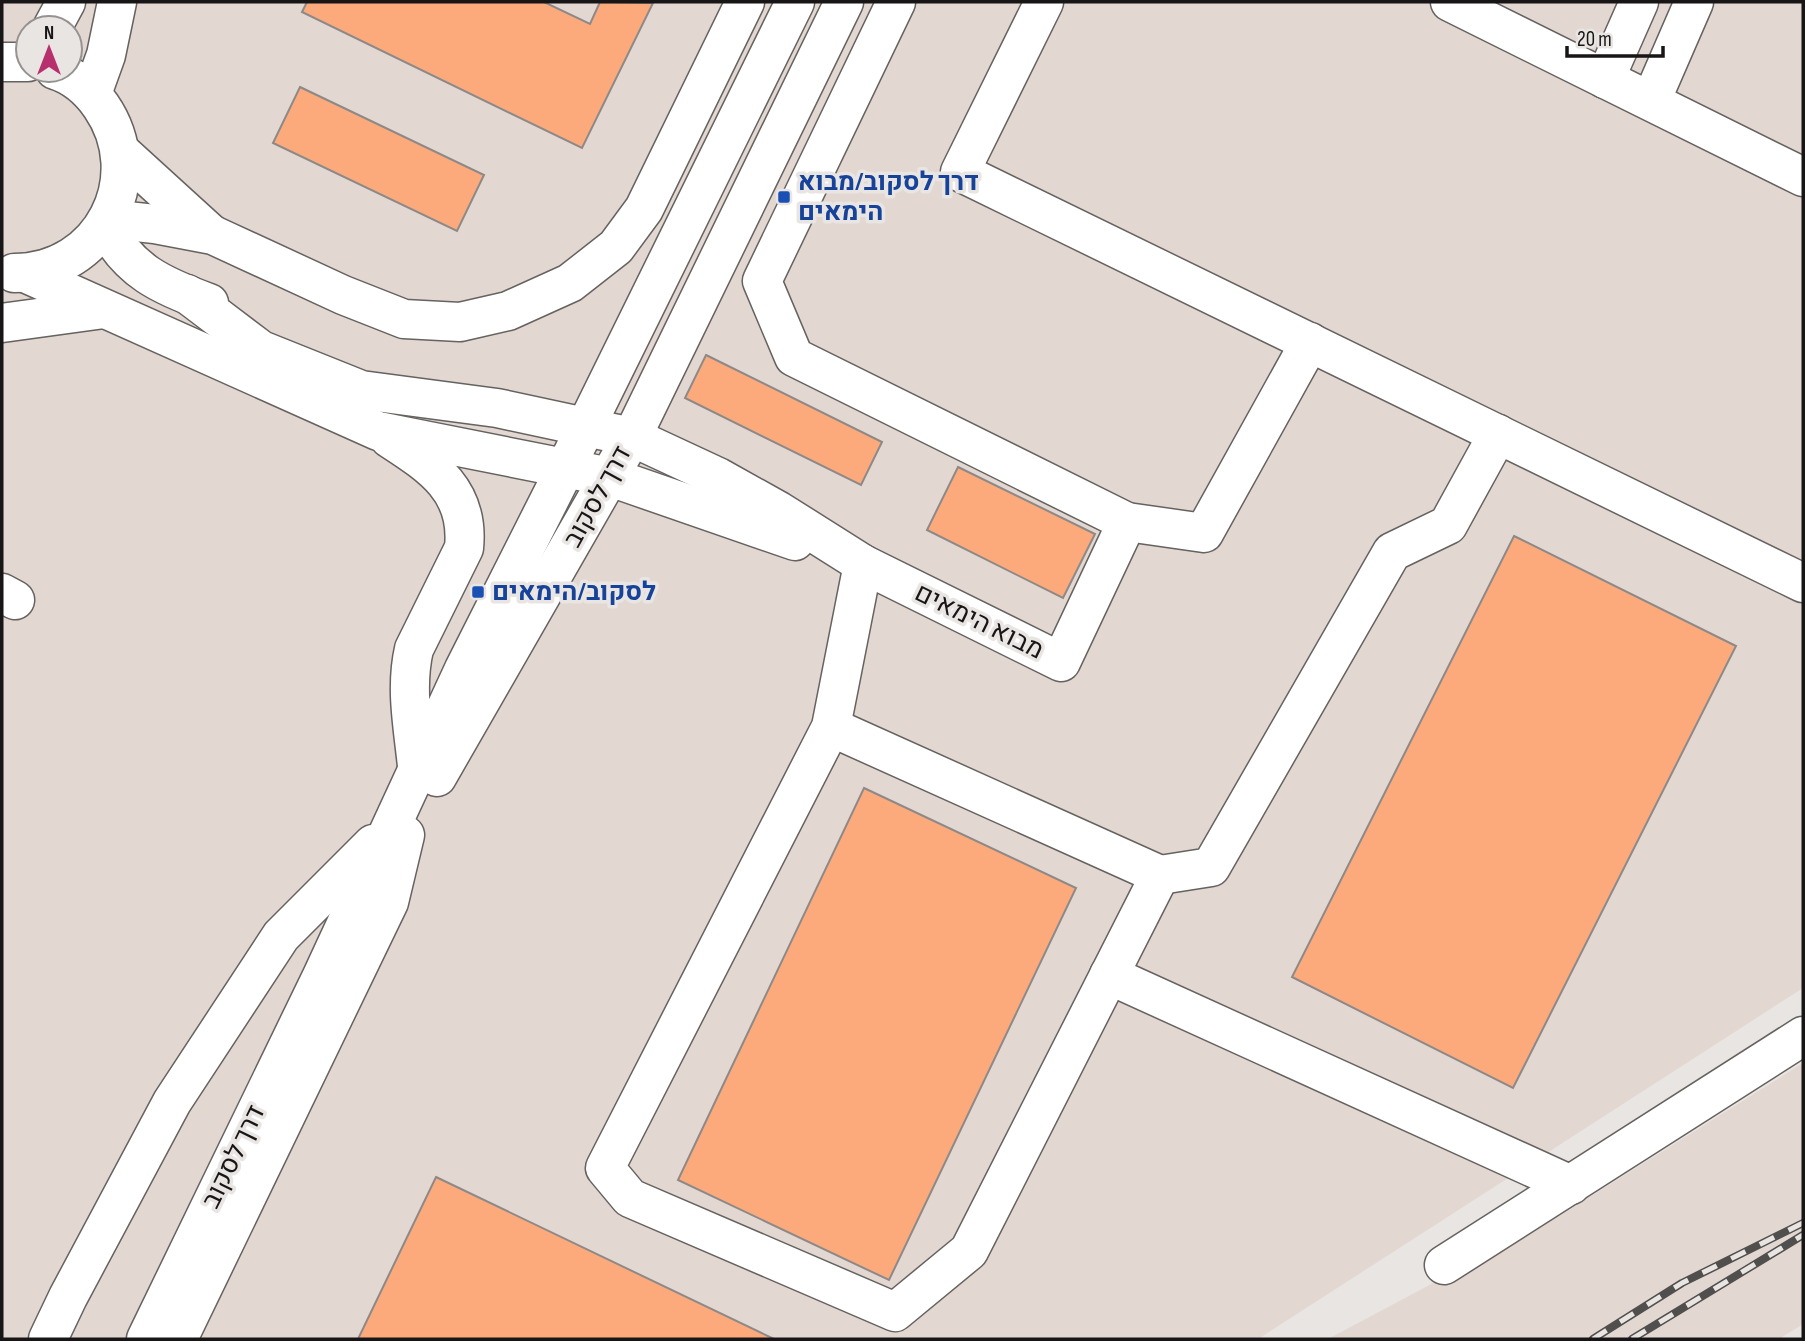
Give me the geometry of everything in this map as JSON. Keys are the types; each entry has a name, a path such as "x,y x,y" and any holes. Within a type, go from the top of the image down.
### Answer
{"street":[{"path":"92,94 106,55 117,2"},
{"path":"106,222 155,224 213,235 404,320 460,322 508,311 570,283 616,247 644,209 744,2"},
{"name":"דרך לסקוב","path":"398,829 417,766 795,2"},
{"name":"דרך לסקוב","path":"146,1339 322,976 398,829 632,437 844,2"},
{"path":"896,2 762,281 794,357 1127,522 1204,533 1310,342"},
{"path":"1044,2 960,172 1803,583"},
{"path":"1450,2 1803,177"},
{"path":"1605,79 1639,2"},
{"path":"1651,101 1694,2"},
{"path":"13,273 56,265 83,249 106,222 116,202 121,178 121,152 111,121 92,94 79,84"},
{"path":"121,152 213,235"},
{"name":"מבוא הימאים","path":"106,222 116,247 139,270 187,294 261,350 360,390 497,408 587,425 632,437 779,511 863,564 1061,662 1127,522"},
{"path":"13,273 104,309 378,431 417,457 453,490 462,510 466,536 464,548 414,649 410,666 409,687 417,766"},
{"path":"2,323 104,309"},
{"name":"מבוא הימאים","path":"378,431 610,477 863,564"},
{"path":"831,727 1160,875 1211,867 1392,552 1448,525 1498,435"},
{"path":"863,564 831,727 605,1168 629,1198 895,1312 968,1251 1160,875"},
{"path":"48,1339 172,1102 281,936 398,829"},
{"path":"178,1339 389,902 398,829"},
{"path":"1109,975 1571,1185"},
{"path":"1444,1265 1803,1036"}],"shaded area":[{"path":"2,2 1803,2 1803,988 1258,1339 2,1339"},
{"path":"1803,1063 1803,1324 1779,1339 1328,1339 1561,1215"}],"building":[{"path":"307,2 544,2 590,24 600,2 653,3 582,148 302,12"},
{"path":"300,87 484,175 457,231 273,143"},
{"path":"706,355 882,442 861,485 685,398"},
{"path":"958,467 1095,534 1063,598 927,530"},
{"path":"1514,536 1736,646 1513,1088 1292,977"},
{"path":"864,788 1076,888 889,1280 678,1180"},
{"path":"436,1177 774,1339 358,1339"}],"railway":[{"path":"1593,1339 1682,1283 1803,1223"},
{"path":"1632,1339 1803,1235"}],"place":[{"name":"דרך לסקוב/מבוא הימאים","path":"784,197"},
{"name":"לסקוב/הימאים","path":"478,592"}]}
